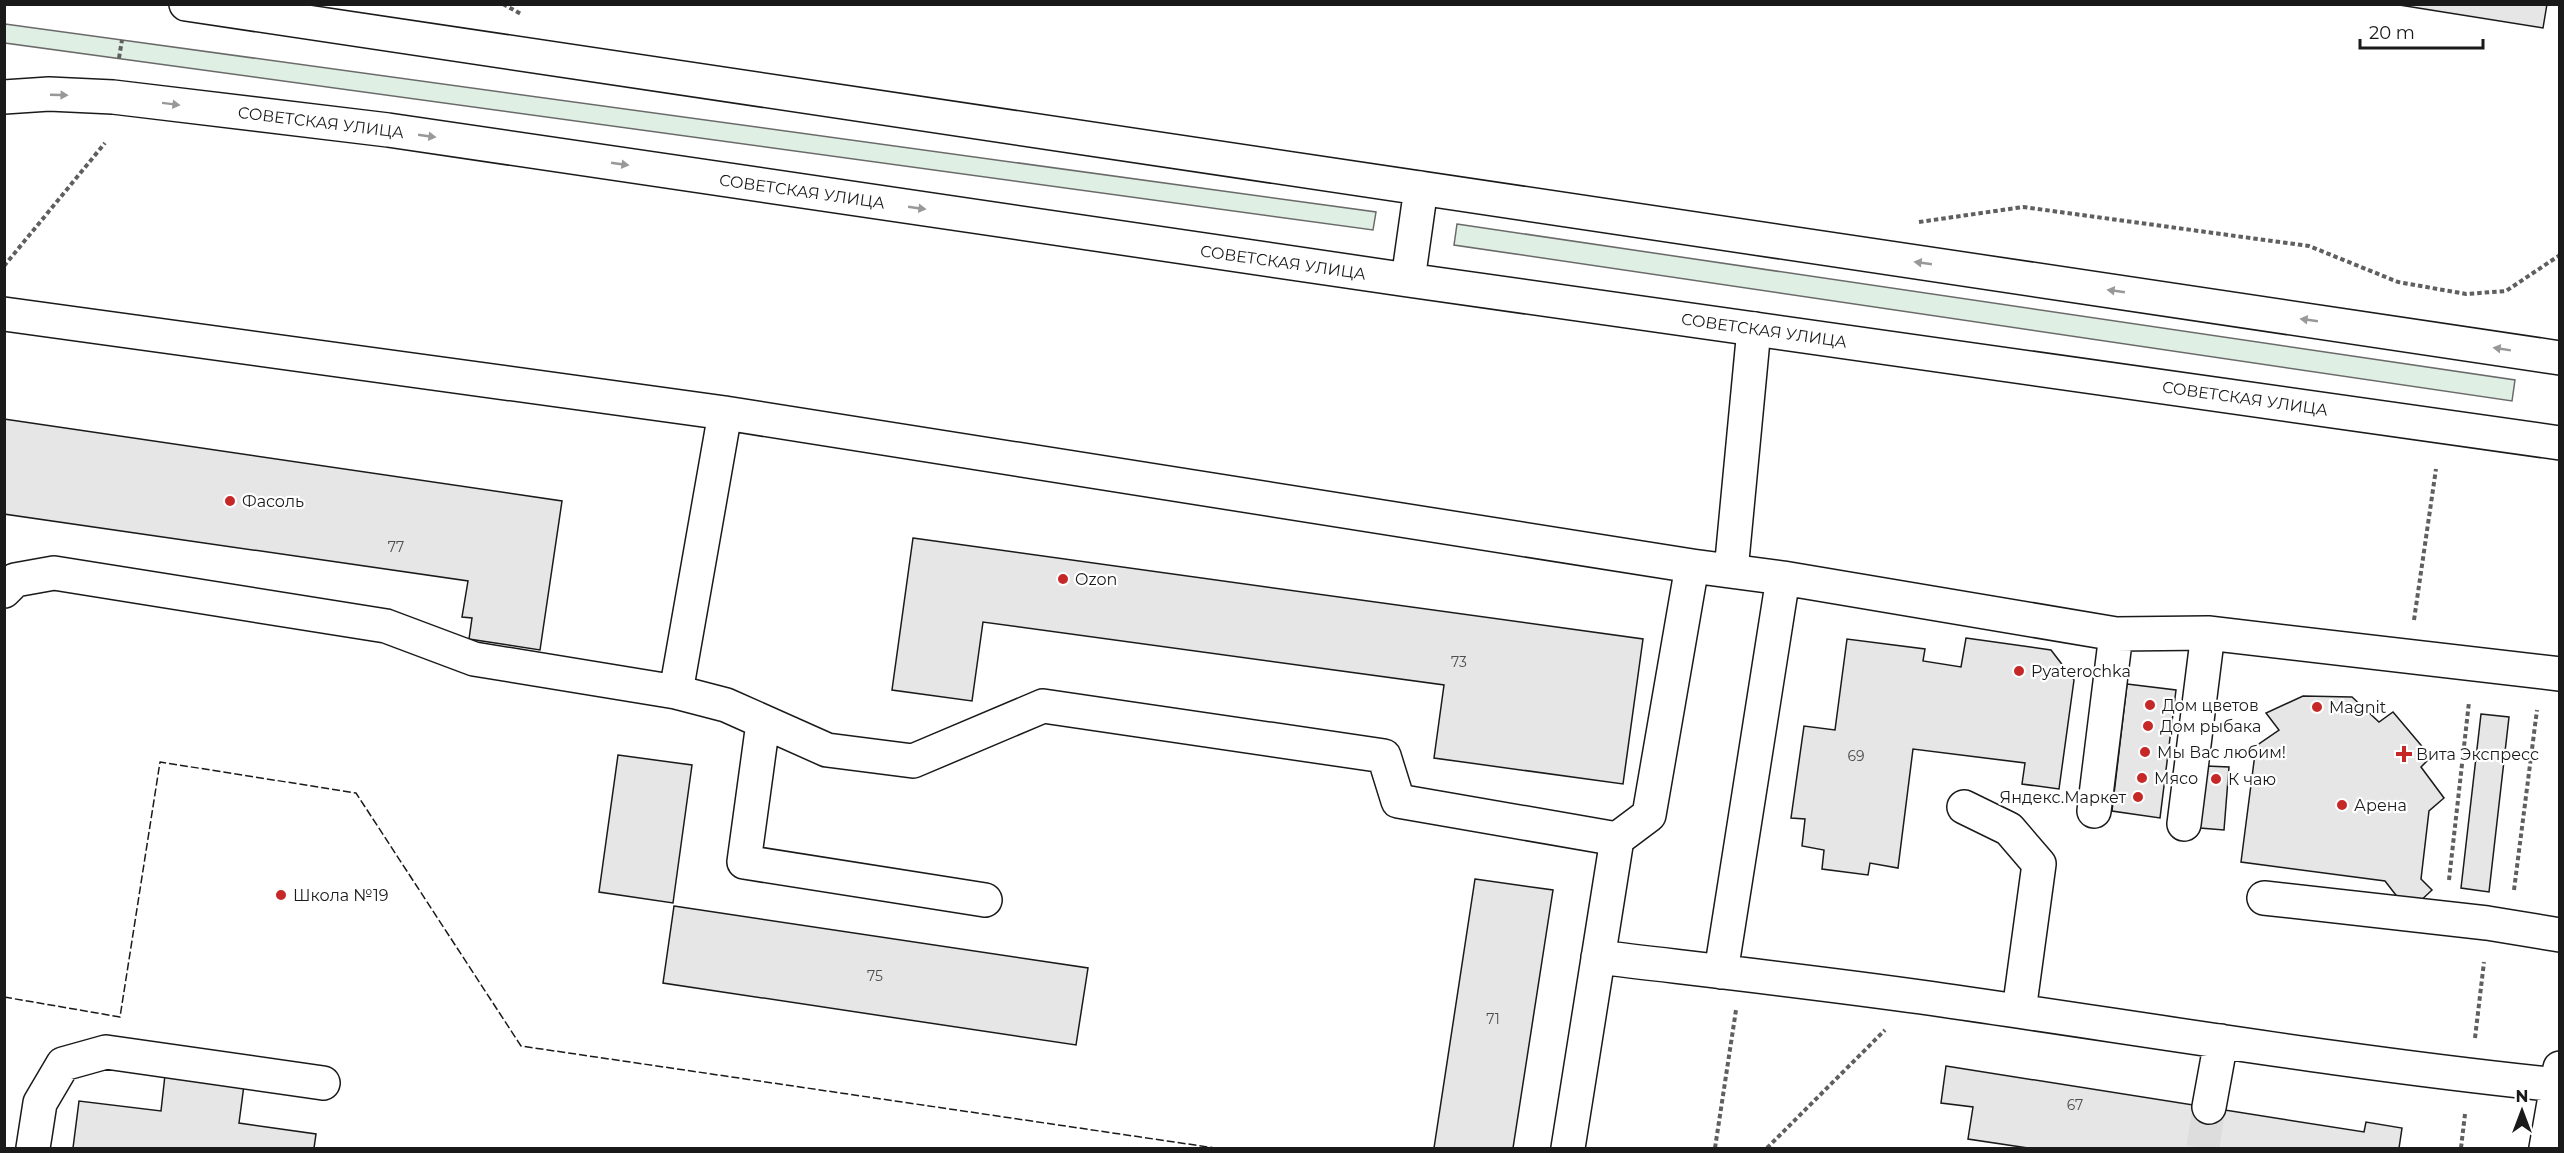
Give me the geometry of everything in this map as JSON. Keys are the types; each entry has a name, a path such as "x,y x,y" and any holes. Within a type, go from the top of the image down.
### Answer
{"main road":[{"path":"186,4 2559,358"},
{"name":"СОВЕТСКАЯ УЛИЦА","path":"4,97 49,94 113,97 388,130 1408,280 2559,443"},
{"path":"1408,280 1421,188"},
{"path":"4,315 725,413 1692,566 1783,578 2116,634 2208,633 2559,674"},
{"path":"1731,571 1754,329"},
{"path":"676,692 725,413"},
{"path":"1568,1149 1617,839 1649,815 1692,566"},
{"path":"4,591 15,580 54,573 386,626 474,659 676,692 726,705 827,750 913,761 1043,706 1384,756 1398,801 1617,839"},
{"path":"1731,973 1783,578"},
{"path":"2184,824 2208,633"},
{"path":"2094,811 2116,634"},
{"path":"763,723 744,862 985,900"},
{"path":"1965,807 2009,829 2039,864 2019,1011"},
{"path":"2264,898 2487,923 2559,935"},
{"path":"1598,957 1919,997 2470,1076 2558,1077 2546,1149"},
{"path":"2210,1107 2221,1041"},
{"path":"33,1149 40,1103 63,1064 106,1053 323,1083"}],"path":[{"path":"119,58 122,40"},
{"path":"4,266 105,143"},
{"path":"2023,207 2309,246 2398,282 2466,294 2506,291 2559,255"},
{"path":"2409,655 2436,469"},
{"path":"2444,918 2473,663"},
{"path":"2513,897 2537,710"},
{"path":"1715,1149 1731,973"},
{"path":"1767,1149 1919,997"}],"green space":[{"path":"5,24 1376,212 1373,230 5,43"},
{"path":"1457,224 2515,380 2512,401 1454,245"}],"building":[{"path":"2393,4 2547,4 2543,28"},
{"path":"4,419 562,501 540,650 469,639 472,618 462,617 468,581 4,514"},
{"path":"913,538 1643,639 1623,784 1434,758 1444,685 983,622 972,701 892,690"},
{"path":"1966,638 2051,650 2074,680 2059,789 2022,784 2025,763 1913,749 1898,868 1870,863 1868,875 1822,869 1824,850 1802,846 1805,819 1791,818 1804,726 1835,730 1847,639 1925,649 1923,661 1961,667"},
{"path":"2127,684 2176,690 2160,818 2112,811"},
{"name":"Арена","path":"2303,696 2352,697 2379,722 2393,712 2431,757 2421,767 2444,798 2429,811 2421,879 2432,890 2416,905 2399,899 2385,881 2241,862 2256,746 2279,730 2266,713"},
{"path":"2481,714 2509,717 2489,892 2461,888"},
{"path":"618,755 692,765 673,903 599,892"},
{"path":"2206,766 2229,767 2224,830 2200,828"},
{"path":"1475,879 1553,890 1513,1148 1434,1148"},
{"path":"674,906 1088,968 1076,1045 663,983"},
{"path":"1946,1066 2364,1132 2366,1122 2402,1128 2399,1148 2028,1148 1968,1139 1973,1107 1941,1103"},
{"path":"165,1075 244,1085 239,1123 316,1134 314,1148 73,1148 79,1101 161,1111"}],"tunnel":[{"path":"2203,1148 2209,1107"}],"fence":[{"path":"4,997 120,1017 160,762 356,793 521,1046 1215,1148"}],"place":[{"name":"Фасоль","path":"230,501"},
{"name":"Ozon","path":"1063,579"},
{"name":"Pyaterochka","path":"2019,671"},
{"name":"Дом цветов","path":"2150,705"},
{"name":"Magnit","path":"2317,707"},
{"name":"Дом рыбака","path":"2148,726"},
{"name":"Мы Вас любим!","path":"2145,752"},
{"name":"Вита Экспресс","path":"2404,754"},
{"name":"Мясо","path":"2142,778"},
{"name":"К чаю","path":"2216,779"},
{"name":"Яндекс.Маркет","path":"2138,797"},
{"name":"Арена","path":"2342,805"},
{"name":"Школа №19","path":"281,895"}]}
